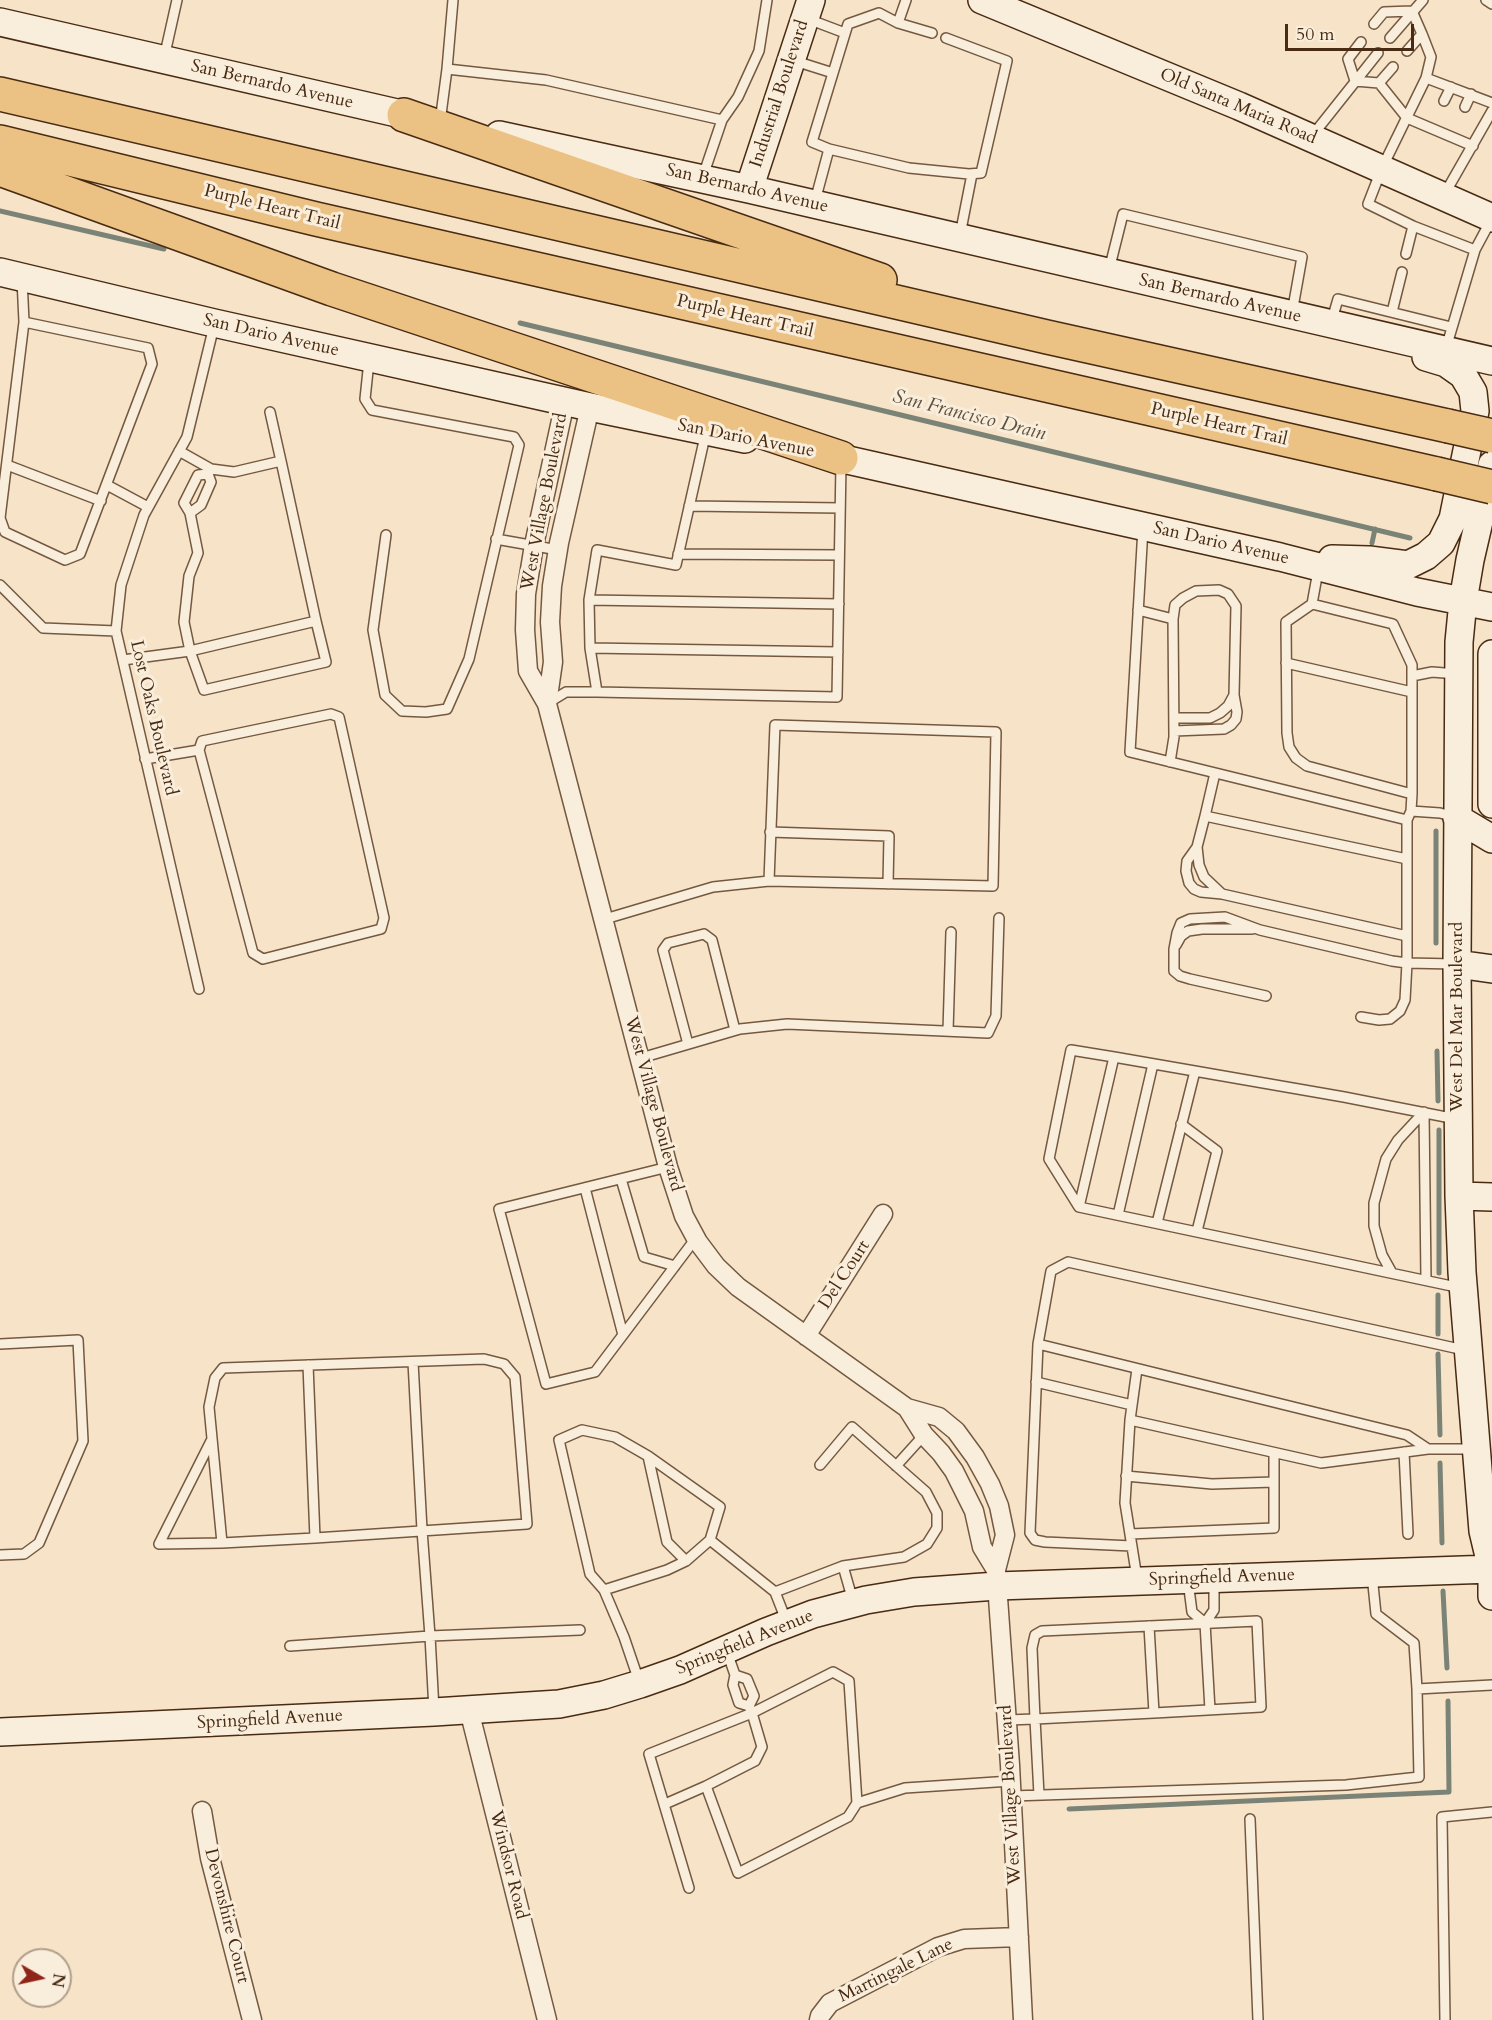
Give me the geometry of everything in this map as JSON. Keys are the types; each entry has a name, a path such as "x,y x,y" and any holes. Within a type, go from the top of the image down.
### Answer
{"highway":[{"path":"0,94 1047,337 1492,436"},
{"path":"404,115 1047,337"},
{"name":"Purple Heart Trail","path":"0,142 316,219 1492,487"},
{"path":"0,169 332,289 841,458"}],"main road":[{"name":"Old Santa Maria Road","path":"982,0 1382,168 1492,218"},
{"name":"Industrial Boulevard","path":"749,189 808,9"},
{"name":"San Bernardo Avenue","path":"0,22 404,115 702,178 1331,324 1448,339 1492,361"},
{"name":"San Dario Avenue","path":"11,274 214,324 577,405 841,458 1492,607"},
{"path":"1280,557 1369,560 1408,565 1426,556 1441,543 1453,519 1475,411 1473,392 1463,375 1446,363 1331,324"},
{"name":"West Del Mar Boulevard","path":"1492,465 1463,602 1459,642 1457,818 1459,1196 1483,1531 1492,1569 1492,1596"},
{"path":"1492,654 1492,804"},
{"path":"1457,818 1492,838"},
{"path":"1457,964 1492,969"},
{"path":"1459,1196 1492,1197"},
{"name":"Springfield Avenue","path":"0,1732 559,1704 604,1695 680,1670 813,1614 853,1603 996,1578 1138,1581 1492,1569"}],"street":[{"name":"West Village Boulevard","path":"577,405 534,545 526,594 525,630 528,671 547,704 668,1167 684,1216 696,1238 716,1266 738,1287 906,1408 939,1417 956,1431 975,1457 999,1506 1005,1535 996,1578 1012,1788 1023,2020"},
{"name":"West Village Boulevard","path":"547,704 552,662 550,622 552,586 577,405"},
{"name":"Del Court","path":"806,1336 883,1214"},
{"name":"West Village Boulevard","path":"906,1408 924,1435 941,1452 958,1479 974,1511 982,1547 996,1578"},
{"name":"Windsor Road","path":"469,1710 547,2020"},
{"name":"Devonshire Court","path":"202,1811 210,1858 252,2020"},
{"name":"Martingale Lane","path":"819,2020 830,2003 938,1947 964,1939 1019,1937"}],"lane":[{"path":"164,60 177,0"},
{"path":"440,122 453,0"},
{"path":"702,178 722,120 738,97 759,51 767,0"},
{"path":"898,23 906,0"},
{"path":"1390,38 1423,0"},
{"path":"1486,0 1492,4"},
{"path":"808,9 845,33"},
{"path":"1374,24 1384,12 1412,11"},
{"path":"1412,11 1431,57 1426,78 1382,168 1368,204 1413,226 1474,250"},
{"path":"932,33 898,23 879,14 848,24 812,142 829,149 909,168 981,173 1007,61 946,38"},
{"path":"1407,51 1422,34"},
{"path":"1355,81 1348,59 1361,42"},
{"path":"1311,138 1378,53"},
{"path":"791,59 833,73"},
{"path":"1379,83 1393,67"},
{"path":"447,69 546,80 722,120"},
{"path":"1426,78 1492,103"},
{"path":"1355,81 1379,83 1407,118 1434,126 1453,138 1473,146"},
{"path":"1444,101 1451,87"},
{"path":"1465,107 1471,94"},
{"path":"1443,196 1492,111"},
{"path":"1453,138 1457,129"},
{"path":"814,204 829,149"},
{"path":"960,238 972,174"},
{"path":"1108,273 1123,214 1302,257 1292,315"},
{"path":"1331,324 1338,299 1392,312 1448,339 1474,250 1492,218"},
{"path":"1406,254 1413,226"},
{"path":"1392,312 1402,272"},
{"path":"11,274 24,322 0,518 5,532 65,560 80,554 152,364 148,348 24,322"},
{"name":"Lost Oaks Boulevard","path":"199,989 116,631 121,585 144,515 187,437 214,324"},
{"path":"370,358 365,399 372,410 514,437 519,446 469,659 447,709 426,712 402,711 385,694 373,630 386,535"},
{"path":"270,412 281,461 316,621 326,662 204,690 190,651 184,622 189,576 198,553 190,513 184,503 198,475 209,471 234,472 281,461"},
{"path":"597,692 590,648 589,600 597,550 676,565 706,431"},
{"path":"179,451 209,471 211,482 201,506 190,513"},
{"path":"547,704 566,692 837,697 841,458"},
{"path":"7,465 101,501"},
{"path":"107,485 148,507"},
{"path":"689,506 840,508"},
{"path":"1143,526 1130,752 1409,815 1440,813 1457,818"},
{"path":"496,539 558,550"},
{"path":"678,554 839,555"},
{"path":"1319,567 1312,604 1286,622 1289,747 1296,758 1307,766 1412,794"},
{"path":"0,585 43,628 116,631"},
{"path":"1170,762 1174,731 1173,620 1175,605 1196,591 1219,590 1228,594 1236,606 1234,695 1236,719 1231,725 1212,730 1174,731"},
{"path":"589,600 838,604"},
{"path":"1312,604 1393,624 1412,664 1412,794 1407,859 1405,1000 1400,1011 1390,1019 1361,1017"},
{"path":"1138,610 1173,620"},
{"path":"123,660 190,651 316,621"},
{"path":"590,648 838,652"},
{"path":"1286,663 1412,692"},
{"path":"1412,676 1431,672 1459,674"},
{"path":"1174,718 1210,718 1220,714 1234,695"},
{"path":"331,714 339,717 384,918 381,929 263,959 253,953 199,750 202,741 331,714"},
{"path":"605,919 713,887 769,881 993,886 996,732 774,725 769,881"},
{"path":"145,759 199,750"},
{"path":"1215,773 1197,847 1199,865 1204,877 1222,894"},
{"path":"1205,816 1407,859"},
{"path":"770,832 889,836 888,884"},
{"path":"1197,847 1187,861 1186,871 1189,883 1201,892 1222,894 1407,936"},
{"path":"1266,996 1180,976 1174,971 1172,964 1174,949 1181,923 1190,919 1225,917 1260,930 1392,961 1457,964"},
{"path":"640,1058 735,1030 787,1024 988,1033 996,1016 999,918"},
{"path":"948,1031 951,932"},
{"path":"688,1044 663,950 668,943 704,934 712,940 735,1030"},
{"path":"1458,1119 1071,1050 1049,1159 1079,1207 1464,1289"},
{"path":"1079,1207 1114,1057"},
{"path":"1118,1215 1153,1064"},
{"path":"1157,1223 1195,1071"},
{"path":"1392,1272 1382,1254 1374,1226 1374,1203 1386,1159 1398,1140 1424,1112"},
{"path":"1424,1112 1426,1280"},
{"path":"1181,1124 1217,1151 1197,1232"},
{"path":"668,1167 499,1209 546,1384 595,1372 696,1238"},
{"path":"621,1179 644,1257 675,1266"},
{"path":"585,1188 623,1335"},
{"path":"1132,1546 1045,1542 1035,1540 1030,1533 1038,1344 1051,1271 1068,1262 1469,1351"},
{"path":"0,1344 78,1340 83,1441 39,1544 24,1554 0,1555"},
{"path":"1038,1344 1407,1436 1428,1449"},
{"path":"211,1441 159,1544 222,1542 315,1538 527,1524 515,1377 504,1364 484,1359 223,1368 215,1378 209,1407 222,1542"},
{"path":"413,1362 434,1712"},
{"path":"308,1365 315,1538"},
{"path":"1137,1369 1130,1420 1125,1503 1138,1581"},
{"path":"1036,1382 1132,1405"},
{"path":"1130,1420 1321,1463 1428,1449 1477,1449"},
{"path":"775,1592 843,1566 904,1557 927,1544 937,1528 937,1513 926,1492 852,1427 820,1465"},
{"path":"604,1590 667,1570 686,1561 710,1540 720,1507 648,1455 615,1437 582,1430 559,1440 590,1574 604,1590 624,1637 640,1684"},
{"path":"896,1466 924,1435"},
{"path":"1404,1452 1408,1534"},
{"path":"1130,1534 1274,1528 1274,1453"},
{"path":"648,1455 667,1542 686,1561"},
{"path":"1126,1476 1212,1484 1274,1482"},
{"path":"710,1540 775,1592 787,1624"},
{"path":"843,1566 853,1603"},
{"path":"706,1786 738,1873 848,1816 857,1803 905,1788 1012,1788 1039,1795 1346,1785 1419,1777 1414,1643 1376,1614 1372,1573"},
{"path":"1210,1710 1205,1623 1214,1610 1214,1578"},
{"path":"1187,1579 1191,1612 1205,1623"},
{"path":"1007,1720 1035,1719 1154,1713 1261,1707 1257,1621 1042,1631 1035,1635 1032,1648 1035,1719 1039,1795"},
{"path":"1149,1626 1154,1713"},
{"path":"290,1646 430,1636 580,1630"},
{"path":"726,1649 735,1675 733,1684 739,1702 750,1710"},
{"path":"689,1888 650,1754 833,1672 849,1682 857,1803"},
{"path":"665,1804 755,1761 762,1747 750,1710 754,1696 747,1679 735,1675"},
{"path":"1417,1689 1492,1685"},
{"path":"1445,2020 1442,1817 1492,1812"},
{"path":"1250,1819 1258,2020"}],"waterway":[{"name":"San Francisco Drain","path":"0,211 164,249"},
{"name":"San Francisco Drain","path":"520,323 1410,538"},
{"path":"1372,543 1375,529"},
{"path":"1436,831 1436,943"},
{"path":"1437,1051 1438,1101"},
{"path":"1439,1130 1439,1273"},
{"path":"1438,1295 1438,1334"},
{"path":"1438,1354 1440,1435"},
{"path":"1440,1463 1442,1543"},
{"path":"1443,1591 1447,1668"},
{"path":"1069,1809 1449,1792 1448,1701"}]}
